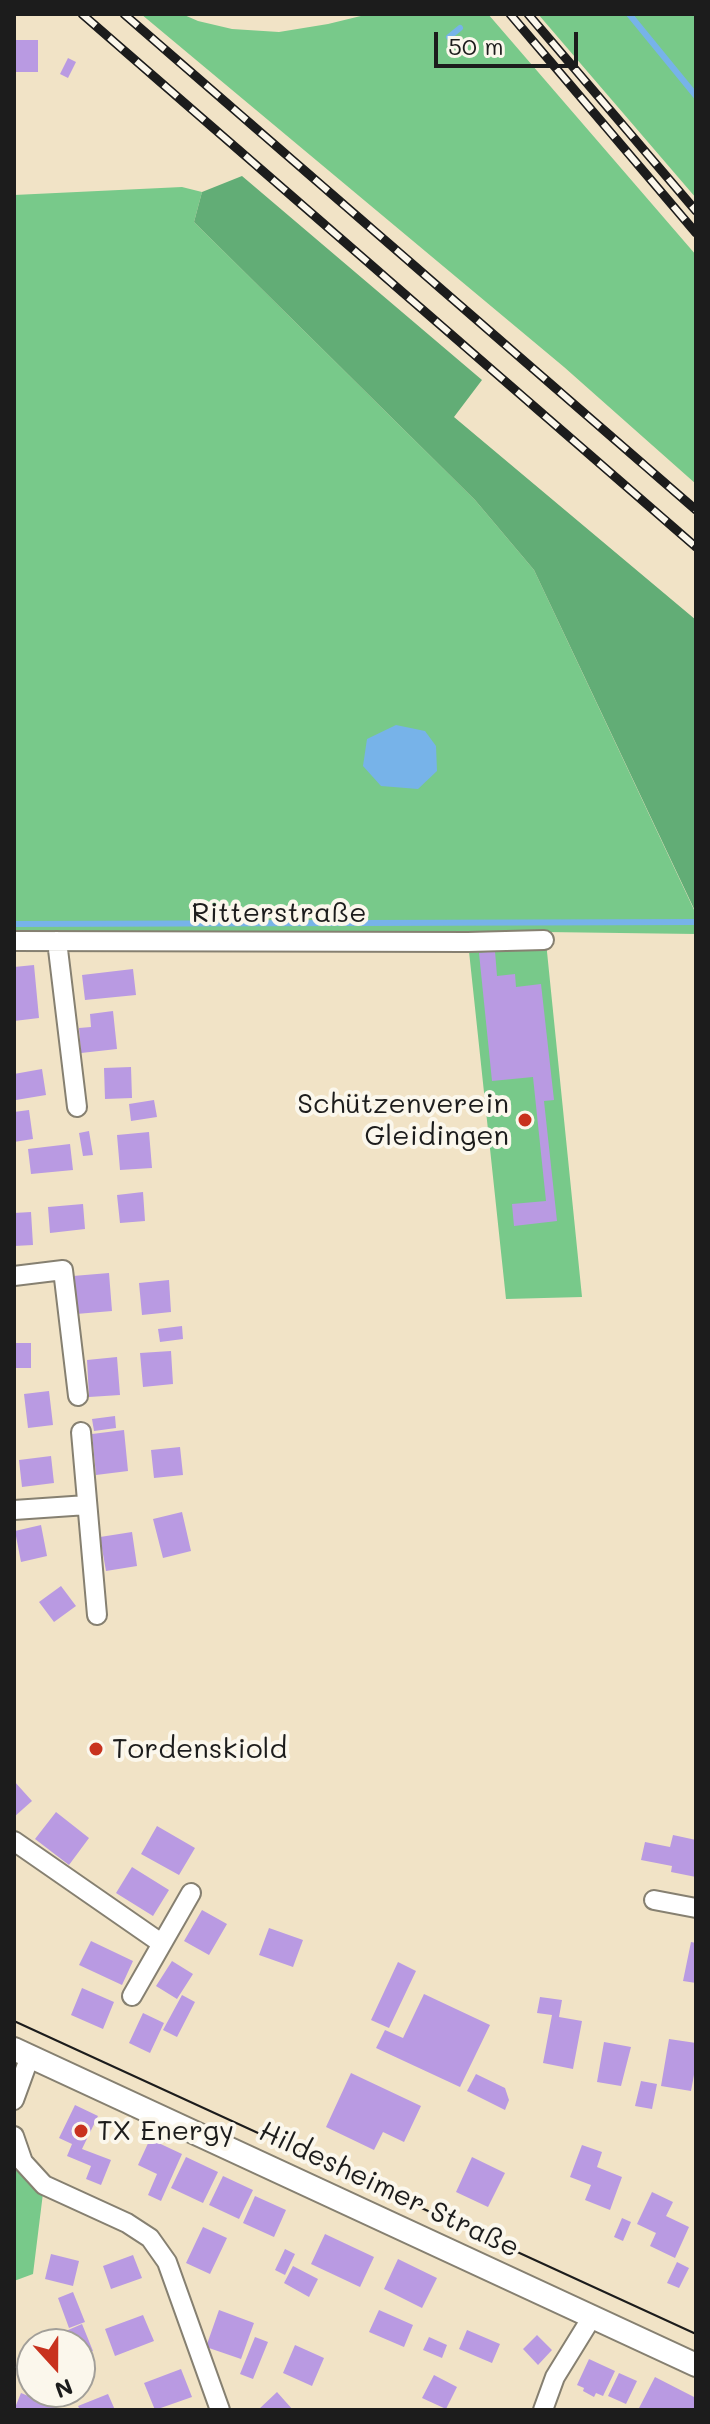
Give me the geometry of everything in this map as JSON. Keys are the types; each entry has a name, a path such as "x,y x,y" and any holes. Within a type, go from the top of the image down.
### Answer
{"street":[{"name":"Ritterstraße","path":"14,941 544,940"},
{"path":"57,941 77,1107"},
{"path":"14,1276 63,1270 78,1396"},
{"path":"81,1432 97,1615"},
{"path":"14,1510 87,1505"},
{"path":"14,1841 161,1943"},
{"path":"132,1996 191,1893"},
{"path":"654,1900 696,1908"},
{"path":"14,2100 22,2052"},
{"name":"Hildesheimer Straße","path":"22,2052 696,2365"},
{"path":"14,2136 23,2162 44,2185 127,2223 150,2238 167,2262 220,2410"},
{"path":"543,2410 555,2377 592,2317"}],"green space":[{"path":"141,14 182,14 232,29 279,32 369,14 488,14 696,255 696,484 564,367"},
{"path":"538,14 696,14 696,198"},
{"path":"242,176 482,380 454,417 696,620 696,913 534,570 475,500 194,222 202,192"},
{"path":"182,187 202,192 194,222 475,500 534,570 696,914 696,934 545,932 582,1297 506,1299 468,942 14,941 14,195"},
{"path":"14,2136 44,2185 33,2274 14,2281"}],"water":[{"path":"396,725 425,731 436,746 437,771 418,789 381,786 363,766 367,739"}],"building":[{"path":"14,40 38,40 38,72 14,72"},
{"path":"68,58 76,62 68,78 60,74"},
{"path":"495,951 497,976 515,974 516,987 541,984 554,1100 544,1101 557,1221 514,1226 512,1204 546,1201 533,1077 492,1081 479,953"},
{"path":"34,965 39,1018 14,1021 14,967"},
{"path":"133,969 136,995 85,1000 82,975"},
{"path":"113,1011 117,1049 81,1053 79,1028 91,1027 90,1014"},
{"path":"131,1067 132,1098 105,1099 104,1068"},
{"path":"42,1069 46,1095 16,1100 14,1074"},
{"path":"154,1100 157,1117 131,1121 129,1104"},
{"path":"29,1110 33,1139 14,1142 14,1112"},
{"path":"89,1131 93,1155 83,1156 79,1133"},
{"path":"149,1132 152,1168 120,1170 117,1135"},
{"path":"70,1144 73,1170 31,1174 28,1149"},
{"path":"143,1192 145,1221 120,1223 117,1195"},
{"path":"83,1204 85,1229 50,1233 48,1207"},
{"path":"31,1212 33,1245 14,1246 14,1213"},
{"path":"109,1273 112,1311 76,1314 73,1276"},
{"path":"169,1280 171,1312 142,1315 139,1283"},
{"path":"182,1326 183,1339 160,1342 158,1329"},
{"path":"14,1343 31,1343 31,1368 14,1368"},
{"path":"171,1351 173,1384 143,1387 140,1353"},
{"path":"117,1357 120,1395 89,1397 87,1360"},
{"path":"49,1391 53,1425 28,1428 24,1394"},
{"path":"115,1416 116,1428 94,1431 92,1419"},
{"path":"124,1430 128,1471 96,1475 92,1434"},
{"path":"180,1447 183,1475 154,1478 151,1450"},
{"path":"51,1456 54,1483 22,1487 19,1460"},
{"path":"182,1512 191,1551 163,1558 153,1519"},
{"path":"41,1525 47,1556 21,1562 15,1531"},
{"path":"132,1532 137,1566 106,1571 100,1537"},
{"path":"61,1586 76,1606 54,1622 39,1602"},
{"path":"14,1781 32,1801 14,1817"},
{"path":"56,1812 89,1838 69,1865 35,1839"},
{"path":"157,1826 195,1848 179,1875 141,1854"},
{"path":"673,1835 696,1840 696,1877 671,1872 672,1866 641,1860 645,1842 670,1847"},
{"path":"132,1867 169,1890 153,1916 116,1893"},
{"path":"202,1910 227,1924 209,1955 184,1941"},
{"path":"269,1928 303,1940 293,1967 259,1955"},
{"path":"91,1941 133,1961 122,1985 79,1965"},
{"path":"691,1942 696,1943 696,1983 683,1981"},
{"path":"172,1961 193,1974 177,1999 156,1986"},
{"path":"398,1962 416,1971 389,2028 371,2020"},
{"path":"82,1988 114,2002 103,2029 71,2015"},
{"path":"424,1994 490,2025 460,2087 376,2048 385,2030 403,2038"},
{"path":"182,1995 195,2002 177,2037 163,2030"},
{"path":"540,1997 562,2000 559,2017 582,2021 573,2069 543,2063 552,2015 537,2013"},
{"path":"143,2013 164,2023 150,2053 129,2043"},
{"path":"669,2039 696,2043 691,2091 661,2086"},
{"path":"604,2042 631,2047 621,2086 597,2082"},
{"path":"351,2073 421,2106 404,2142 383,2132 374,2150 326,2127"},
{"path":"476,2074 505,2088 509,2100 505,2110 467,2091"},
{"path":"641,2081 657,2084 652,2109 635,2106"},
{"path":"75,2105 98,2116 82,2149 111,2160 101,2185 86,2179 91,2166 67,2156 72,2144 59,2138"},
{"path":"150,2139 182,2154 161,2201 148,2195 157,2174 138,2165"},
{"path":"582,2145 602,2152 597,2167 622,2177 610,2210 585,2200 591,2185 570,2177"},
{"path":"186,2157 218,2172 203,2203 171,2188"},
{"path":"472,2157 505,2173 488,2207 456,2192"},
{"path":"223,2176 253,2190 239,2219 209,2205"},
{"path":"652,2192 673,2202 666,2216 689,2227 675,2258 650,2246 656,2233 637,2224"},
{"path":"255,2196 286,2210 274,2237 243,2223"},
{"path":"622,2218 631,2222 623,2241 614,2237"},
{"path":"203,2227 227,2238 210,2274 186,2263"},
{"path":"325,2234 374,2257 360,2287 311,2264"},
{"path":"285,2249 295,2254 285,2275 275,2270"},
{"path":"51,2254 79,2261 73,2286 45,2279"},
{"path":"133,2255 142,2278 111,2289 103,2266"},
{"path":"398,2259 437,2278 422,2308 384,2289"},
{"path":"677,2262 689,2268 679,2288 667,2283"},
{"path":"293,2266 318,2279 309,2297 284,2283"},
{"path":"73,2292 85,2322 69,2328 58,2298"},
{"path":"219,2310 254,2323 241,2359 206,2347"},
{"path":"379,2310 413,2325 404,2347 369,2332"},
{"path":"143,2315 154,2341 115,2356 105,2329"},
{"path":"467,2330 500,2344 492,2363 459,2349"},
{"path":"537,2335 552,2350 538,2365 523,2349"},
{"path":"255,2337 268,2342 253,2379 240,2374"},
{"path":"429,2337 447,2345 442,2358 423,2350"},
{"path":"295,2345 324,2358 312,2386 283,2373"},
{"path":"589,2359 615,2371 603,2396 596,2393 594,2397 577,2385"},
{"path":"181,2369 192,2397 155,2410 144,2383"},
{"path":"619,2373 637,2381 626,2404 608,2396"},
{"path":"434,2375 457,2387 446,2409 422,2398"},
{"path":"655,2377 696,2398 696,2410 638,2410"},
{"path":"277,2392 293,2410 258,2410"},
{"path":"108,2394 115,2410 80,2410 96,2408 96,2399"},
{"path":"16,2405 16,2408 55,2408 54,2410 14,2410"}],"waterway":[{"path":"629,14 696,96"},
{"path":"449,37 460,28"},
{"path":"14,924 696,922"}],"tram line":[{"path":"14,2021 696,2334"}],"railway":[{"path":"82,14 696,547"},
{"path":"124,14 696,510"},
{"path":"510,14 696,233"},
{"path":"528,14 696,211"}],"place":[{"name":"Schützenverein Gleidingen","path":"525,1120"},
{"name":"Tordenskiold","path":"96,1749"},
{"name":"TX Energy","path":"81,2131"}]}
